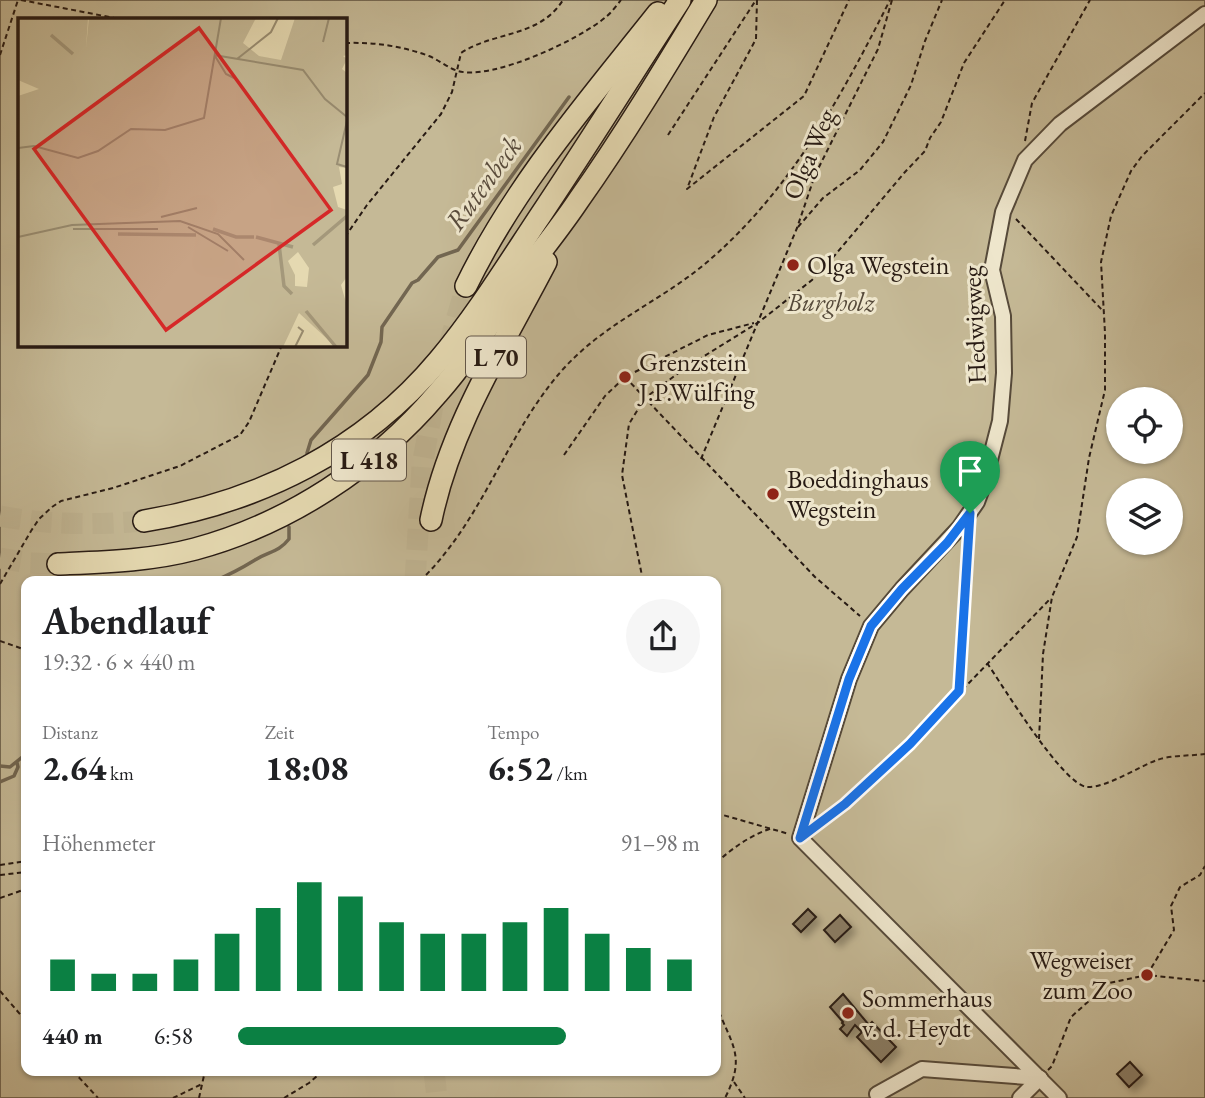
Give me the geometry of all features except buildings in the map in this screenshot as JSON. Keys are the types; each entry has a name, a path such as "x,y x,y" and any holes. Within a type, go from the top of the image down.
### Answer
{"highway":[{"path":"466,286 481,255 528,182 668,0"},
{"name":"L 418","path":"144,521 210,508 292,476 336,451 397,404 453,342 500,276 680,0"},
{"name":"L 418","path":"58,564 112,562 158,556 213,544 251,530 343,479 398,436 439,393 470,354 578,201 706,0"},
{"name":"L 70","path":"431,520 443,471 456,437 578,201"}],"street":[{"name":"Hedwigweg","path":"800,838 849,679 871,626 902,589 947,543 970,513 984,483 1000,421 1003,373 1003,316 992,270 1005,207 1025,160 1070,116 1205,14"},
{"path":"800,838 1059,1098"},
{"path":"877,1094 922,1069 1040,1078"},
{"path":"1020,1098 1040,1078"}],"path":[{"path":"0,55 19,0 115,18"},
{"path":"346,236 441,114 452,92 459,56 464,51 529,28 554,12 564,0"},
{"path":"346,43 381,43 404,48 442,61 457,71 477,72 556,48 608,16 621,0"},
{"path":"756,0 756,38 714,117 687,189 804,96 849,0"},
{"path":"668,135 756,0"},
{"path":"424,576 461,534 536,405 559,373 612,325 703,265 742,231 763,208 830,114 891,0"},
{"name":"Olga Weg","path":"701,459 797,228 815,175 878,49 891,0"},
{"path":"797,228 823,198 860,170 883,142 911,85 942,0"},
{"path":"642,576 622,475 629,424 645,398 685,368 759,322 812,280 925,151 941,121 964,62 1005,0"},
{"path":"1025,160 1026,131 1032,103 1090,0"},
{"path":"1039,739 1043,654 1052,597 1077,537 1088,458 1105,390 1101,262 1111,216 1130,171 1205,93"},
{"path":"1005,207 1104,313"},
{"path":"564,455 605,396 625,377 708,335 759,322"},
{"path":"0,584 35,524 52,506 180,466 240,435 250,422 282,346"},
{"path":"625,377 815,577 871,626"},
{"path":"959,691 970,513"},
{"path":"721,814 774,828 800,838 845,804 910,744 1052,597"},
{"path":"0,641 21,648"},
{"path":"987,662 1039,739 1068,776 1078,784 1089,787 1160,759 1205,754"},
{"path":"721,859 752,835 774,828"},
{"path":"0,865 21,863"},
{"path":"1147,975 1174,930 1171,906 1181,887 1200,875 1205,866"},
{"path":"0,875 21,873"},
{"path":"0,898 21,891"},
{"path":"1040,1078 1052,1066 1071,1017 1109,983 1147,975 1205,981"},
{"path":"0,991 21,1015"},
{"path":"721,1016 736,1051 738,1066 734,1082 725,1098"},
{"path":"78,1076 98,1098"},
{"path":"199,1098 204,1076"},
{"path":"284,1098 317,1076"},
{"path":"734,1082 745,1098"},
{"path":"173,1098 202,1084"}],"green space":[{"name":"Burgholz","path":"0,0 1205,0 1205,1098 0,1098"}],"waterway":[{"name":"Rutenbeck","path":"307,453 311,440 368,375 381,342 382,327 412,283 418,280 438,257 458,250 569,97"},
{"name":"Rutenbeck","path":"224,576 281,547 289,539 289,527"},
{"name":"Rutenbeck","path":"0,766 10,767 21,758"},
{"path":"0,782 14,776 17,763"}],"tunnel":[{"path":"448,348 466,286"},
{"path":"415,576 422,466 436,389"},
{"path":"0,516 72,523 144,521"},
{"path":"0,558 58,564"},
{"path":"435,1076 437,1098"}],"place":[{"name":"Olga Wegstein","path":"793,265"},
{"name":"Grenzstein J.P.Wülfing","path":"625,377"},
{"name":"Boeddinghaus Wegstein","path":"773,494"},
{"name":"Wegweiser zum Zoo","path":"1147,975"},
{"name":"Sommerhaus v. d. Heydt","path":"848,1013"}],"route":[{"path":"970,513 959,691 910,744 845,804 800,838 849,679 871,626 902,589 947,543 970,513"}]}
